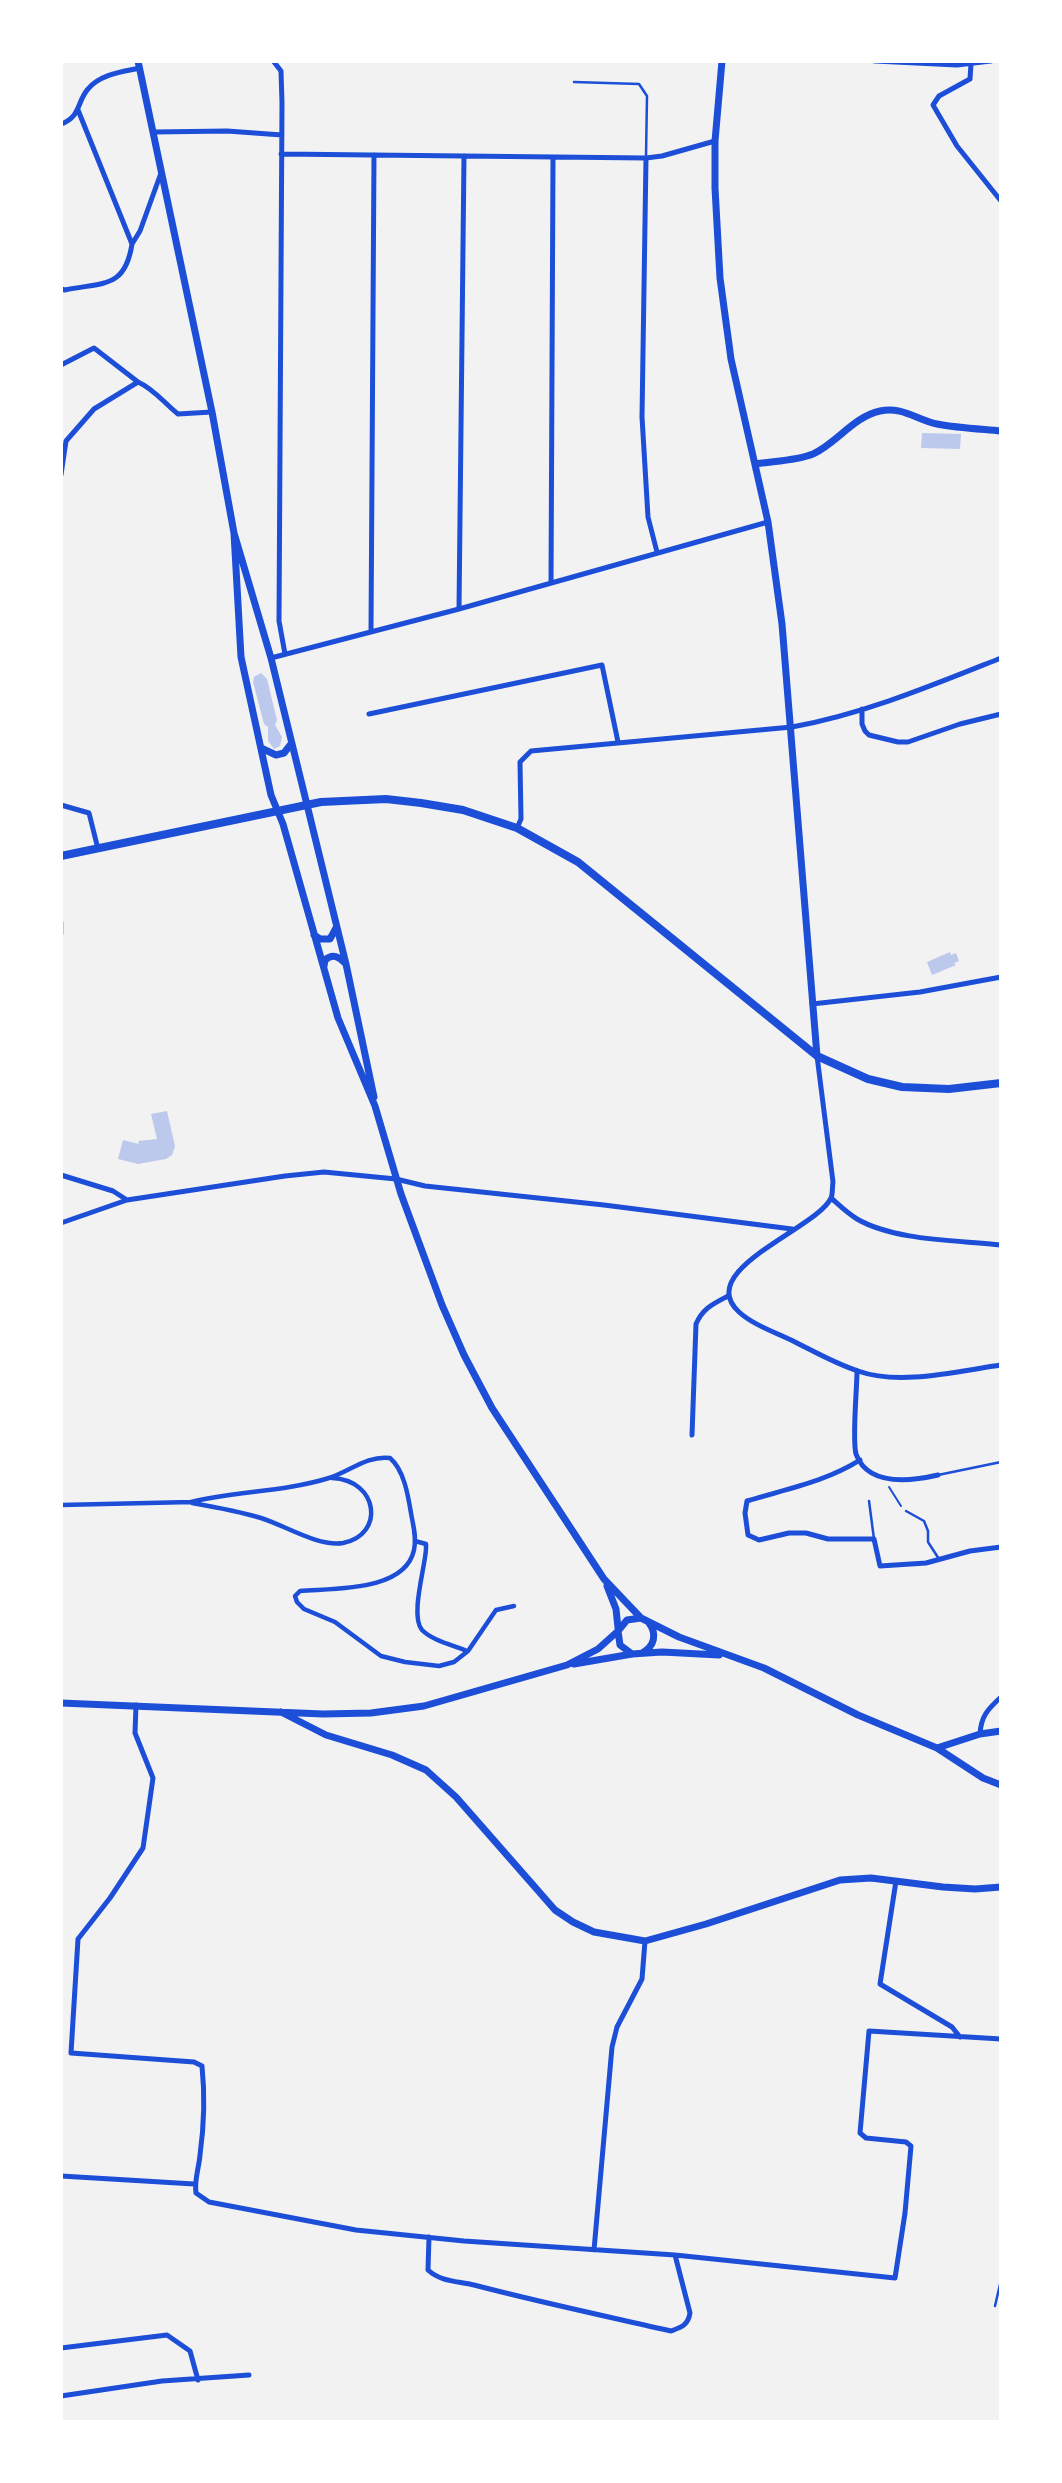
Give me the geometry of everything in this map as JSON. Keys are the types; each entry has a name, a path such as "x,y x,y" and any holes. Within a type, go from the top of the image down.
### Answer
{"main road":[{"path":"61,856 346,799 421,803 464,810 517,828 562,852 595,875 817,1056 868,1079 902,1087 949,1089 1001,1083"}],"street":[{"path":"722,61 715,141 720,278 731,359 768,522 782,624 812,1004 832,1182 831,1198 815,1215 740,1269 729,1283 728,1296 740,1313 750,1320 858,1371 905,1377 1001,1365"},
{"path":"875,61 991,61"},
{"path":"274,62 281,71 279,621 285,654"},
{"path":"973,63 970,79 939,96 933,105 957,146 1001,201"},
{"path":"61,124 78,110 87,90 103,77 139,65 212,412 234,533 271,658 346,964 375,1107 396,1179 421,1251 464,1355 492,1408 604,1579 654,1633 652,1646 642,1653"},
{"path":"78,110 132,244"},
{"path":"154,132 227,131 282,135"},
{"path":"281,154 646,158 715,141"},
{"path":"372,631 374,155"},
{"path":"459,609 464,156"},
{"path":"551,583 553,157"},
{"path":"646,158 642,417 648,517 657,552"},
{"path":"61,289 118,279 127,268 132,244 162,172"},
{"path":"61,365 93,348 138,382 149,387 164,404 178,414 212,412"},
{"path":"61,475 65,441 94,409 138,382"},
{"path":"755,464 814,454 854,423 878,411 908,412 940,425 1001,431"},
{"path":"271,658 459,609 768,522"},
{"path":"234,533 241,657 271,795 338,1018 375,1107"},
{"path":"517,828 521,818 520,762 531,751 792,727 825,721 1001,658"},
{"path":"369,714 602,665 618,742"},
{"path":"862,709 865,732 898,742 908,742 960,724 1001,714"},
{"path":"260,747 276,755 284,753 291,743"},
{"path":"61,805 89,813 98,849"},
{"path":"61,922 61,934"},
{"path":"314,934 320,939 330,939 337,927"},
{"path":"323,969 326,960 332,956 346,964"},
{"path":"812,1004 920,992 1001,977"},
{"path":"61,1223 127,1200 324,1172 792,1229"},
{"path":"61,1175 113,1191 127,1200"},
{"path":"831,1198 856,1218 873,1226 905,1234 1001,1245"},
{"path":"692,1435 696,1324 707,1307 728,1296"},
{"path":"858,1371 855,1441 856,1452 866,1470 882,1478 911,1481 939,1475"},
{"path":"61,1505 191,1502 291,1487 331,1478 371,1460 390,1458 406,1489 415,1541 412,1558 395,1577 370,1584 300,1591 295,1595 297,1602 304,1609 335,1622 373,1651 392,1660 439,1666 454,1662 468,1651 496,1610 514,1606"},
{"path":"860,1460 815,1482 747,1501 745,1513 748,1535 759,1540 789,1533 806,1533 828,1539 874,1539 880,1566 926,1563 1001,1547"},
{"path":"191,1502 260,1517 324,1542 345,1542 359,1535 366,1527 370,1519 370,1503 363,1490 354,1482 331,1478"},
{"path":"415,1541 426,1544 417,1611 419,1625 429,1634 468,1651"},
{"path":"604,1579 616,1609 620,1645 632,1654"},
{"path":"567,1665 597,1649 627,1620 644,1620 679,1637 776,1674 858,1715 937,1748 983,1778 1001,1785"},
{"path":"61,1703 371,1713 424,1706 567,1665 632,1654 662,1652 727,1655"},
{"path":"981,1734 981,1720 988,1709 1001,1698"},
{"path":"71,2053 78,1939 110,1898 143,1848 153,1778 135,1733 136,1705"},
{"path":"281,1712 326,1735 392,1755 426,1770 456,1797 555,1910 594,1932 645,1941 840,1880 871,1878 975,1889 1001,1887"},
{"path":"937,1748 981,1734 1001,1731"},
{"path":"896,1881 880,1984 952,2027 960,2037"},
{"path":"594,2249 612,2047 617,2027 642,1979 645,1941"},
{"path":"61,2052 194,2062 202,2066 204,2085 201,2152 194,2184 196,2193 209,2202 356,2230 675,2256 895,2278 905,2213 911,2146 906,2142 866,2138 860,2133 869,2031 1001,2039"},
{"path":"61,2176 194,2184"},
{"path":"429,2238 428,2270 438,2279 458,2281 671,2331 683,2327 689,2321 690,2313 675,2256"},
{"path":"61,2348 167,2335 190,2351 198,2380"},
{"path":"61,2396 162,2381 249,2375"}],"lane":[{"path":"574,82 639,84 647,96 646,158"},
{"path":"939,1475 1001,1462"},
{"path":"869,1501 874,1539"},
{"path":"906,1511 923,1521 928,1531 928,1542 939,1559"},
{"path":"995,2306 1001,2280"}],"path":[{"path":"890,1487 906,1511"}],"building":[{"path":"922,433 961,434 960,449 921,448"},
{"path":"261,673 267,679 277,720 275,725 282,737 280,746 274,749 268,741 268,727 264,724 253,682 254,677"},
{"path":"950,952 951,955 956,953 959,961 954,963 956,965 932,975 927,962"},
{"path":"167,1111 175,1146 172,1155 166,1159 138,1164 118,1159 123,1140 139,1144 138,1141 157,1139 151,1114"}]}
